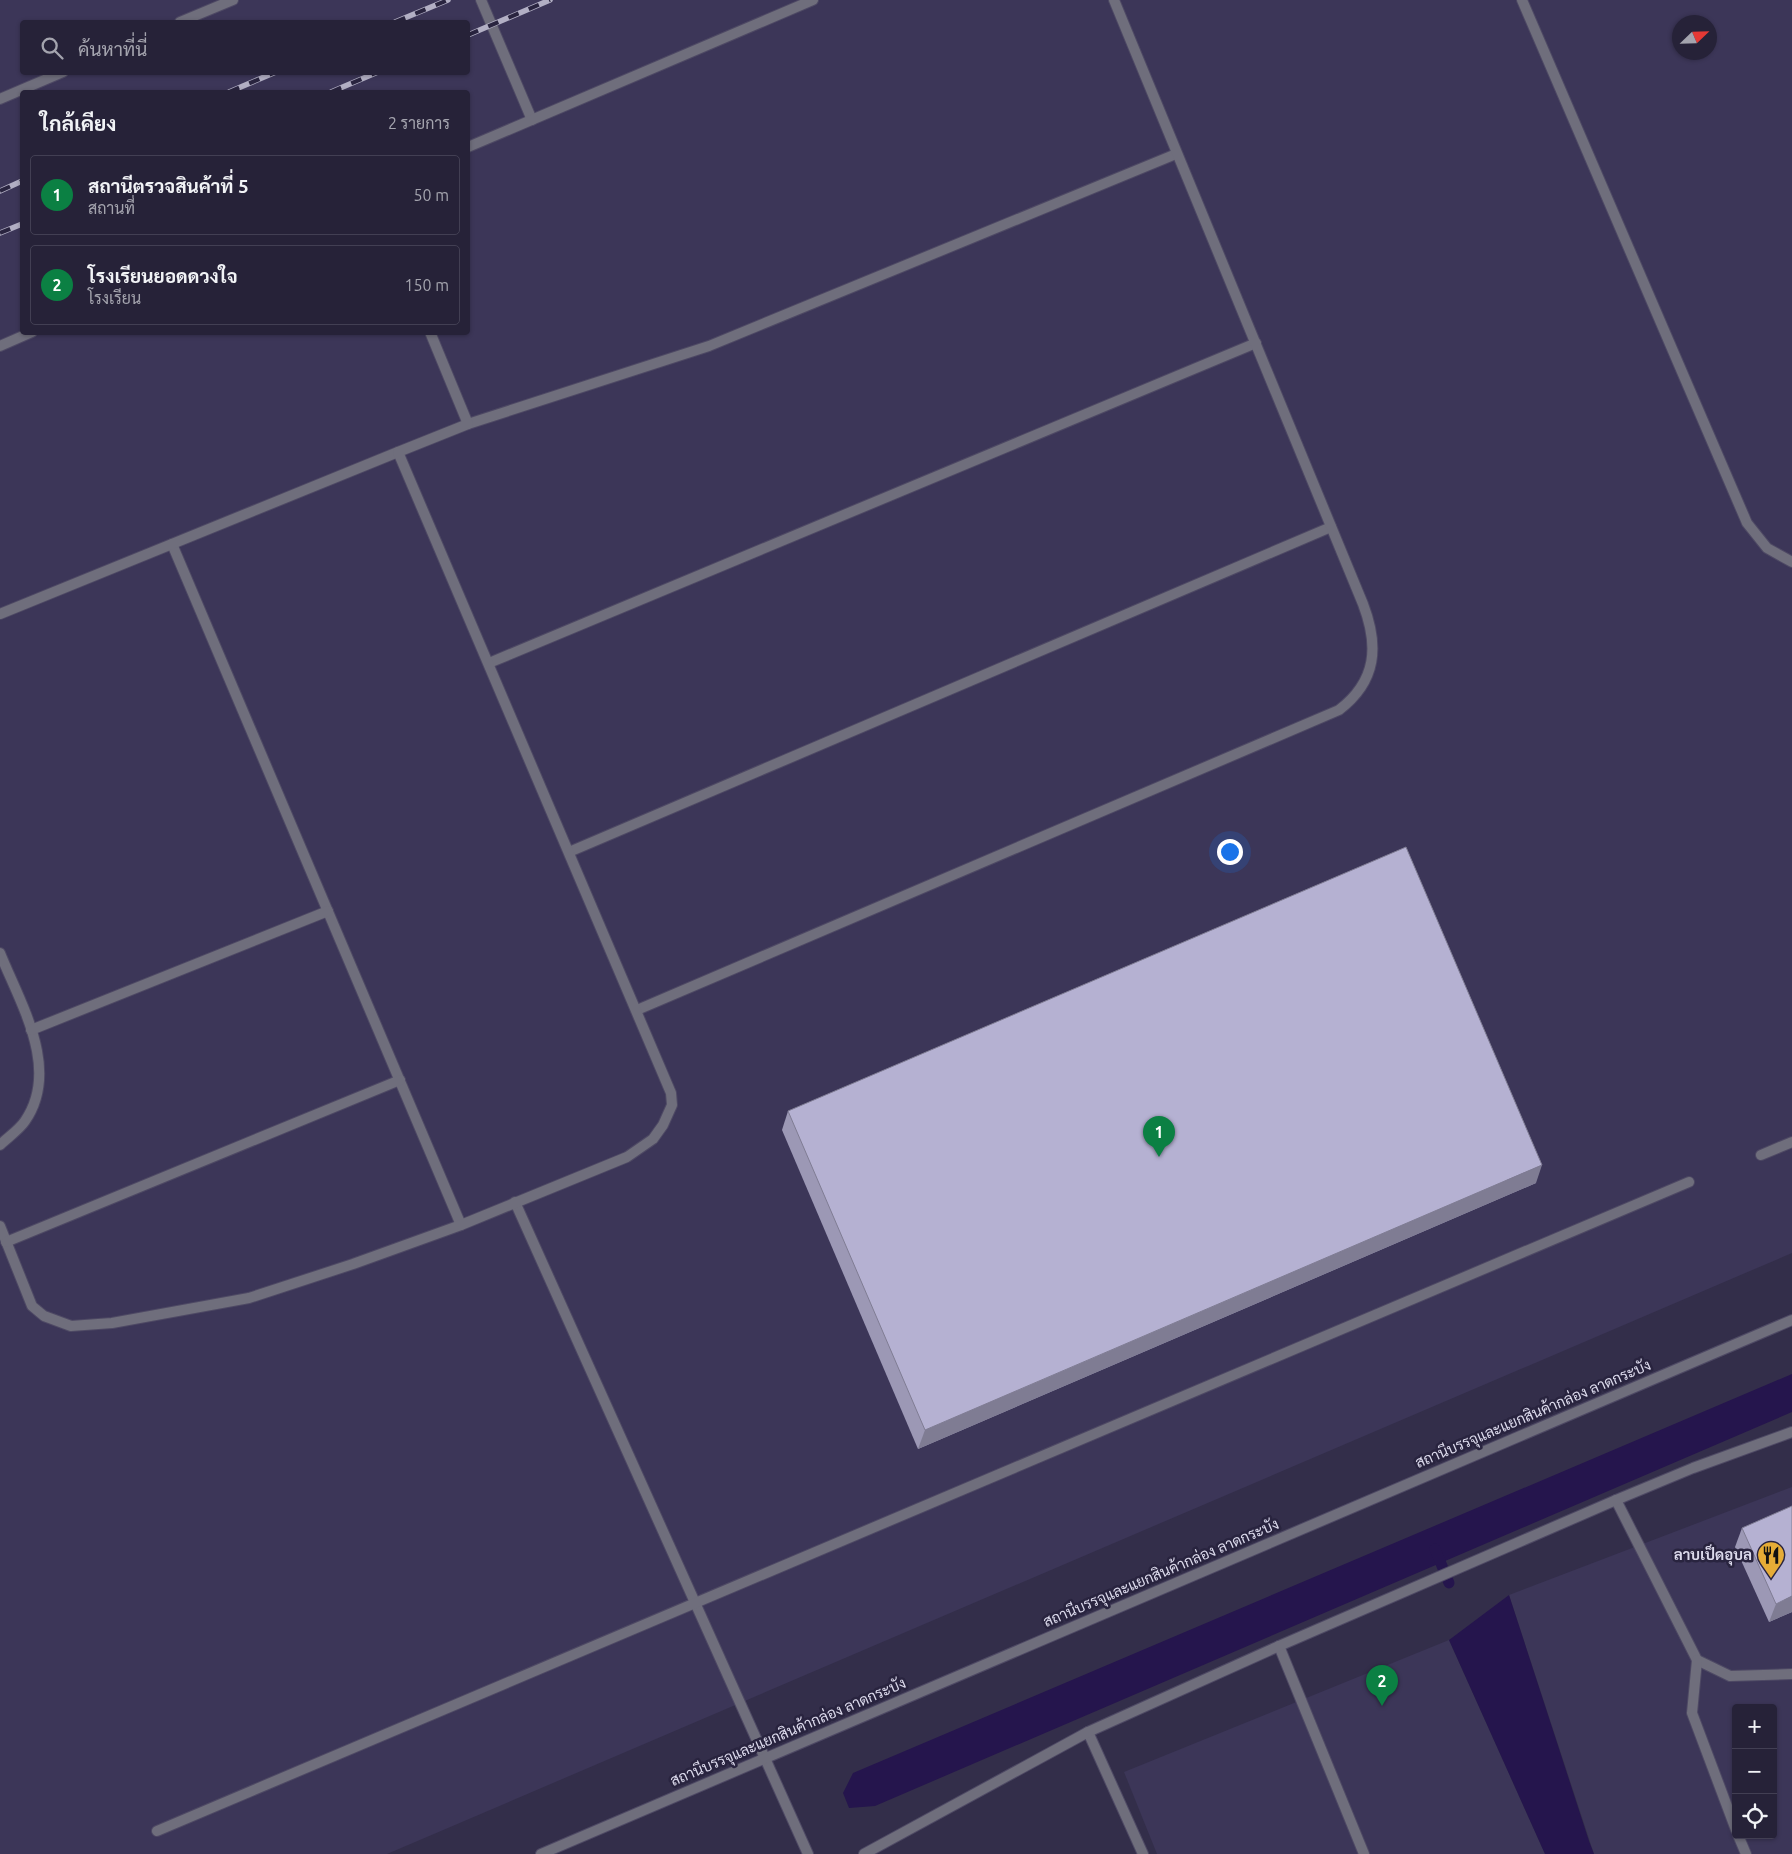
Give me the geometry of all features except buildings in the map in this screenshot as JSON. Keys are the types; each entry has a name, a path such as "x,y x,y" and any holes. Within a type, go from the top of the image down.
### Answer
{"street":[{"path":"185,20 233,0"},
{"path":"481,0 532,120"},
{"path":"470,146 813,0"},
{"path":"637,1010 1339,710 1350,702 1367,678 1372,663 1372,633 1363,604 1114,0"},
{"path":"1522,0 1747,523 1767,548 1792,562"},
{"path":"21,90 56,75"},
{"path":"0,99 20,90"},
{"path":"0,614 468,424 709,346 1176,154"},
{"path":"0,346 25,335"},
{"path":"431,335 468,424"},
{"path":"489,663 1256,343"},
{"path":"0,1226 32,1306 44,1316 72,1326 112,1323 249,1298 353,1264 461,1225 627,1157 653,1139 663,1125 673,1100 570,852 398,452"},
{"path":"570,852 1331,527"},
{"path":"172,544 461,1225"},
{"path":"31,1030 328,911"},
{"path":"0,953 31,1030 39,1066 34,1103 25,1122 0,1145"},
{"path":"6,1242 400,1080"},
{"path":"1761,1154 1792,1142"},
{"path":"157,1831 1689,1182"},
{"path":"515,1202 808,1854"},
{"name":"สถานีบรรจุและแยกสินค้ากล่อง ลาดกระบัง","path":"541,1854 1792,1320"},
{"path":"864,1854 1088,1732 1279,1646 1616,1500 1693,1468 1792,1432"},
{"path":"1616,1500 1697,1660 1692,1713 1732,1819"},
{"path":"1279,1646 1364,1854"},
{"path":"1697,1660 1730,1676 1792,1674"},
{"path":"1088,1732 1143,1854"},
{"path":"1740,1839 1746,1854"}],"shaded area":[{"path":"0,0 1792,0 1792,1253 387,1854 0,1854"},
{"path":"1792,1374 1792,1412 875,1806 849,1808 843,1793 853,1773"},
{"path":"1792,1487 1792,1854 1594,1854 1509,1595"},
{"path":"1509,1595 1594,1854 1545,1854 1449,1640"},
{"path":"1449,1640 1545,1854 1157,1854 1124,1772"}],"waterway":[{"path":"1435,1549 1449,1583"}],"railway":[{"path":"400,20 448,0"},
{"path":"470,34 550,0"},
{"path":"234,90 269,75"},
{"path":"336,90 371,75"},
{"path":"0,191 20,182"},
{"path":"0,233 20,225"}],"place":[{"name":"สถานีตรวจสินค้าที่ 5","path":"1159,1157"},
{"name":"ลาบเป็ดอุบล","path":"1771,1579"},
{"name":"โรงเรียนยอดดวงใจ","path":"1382,1706"}]}
